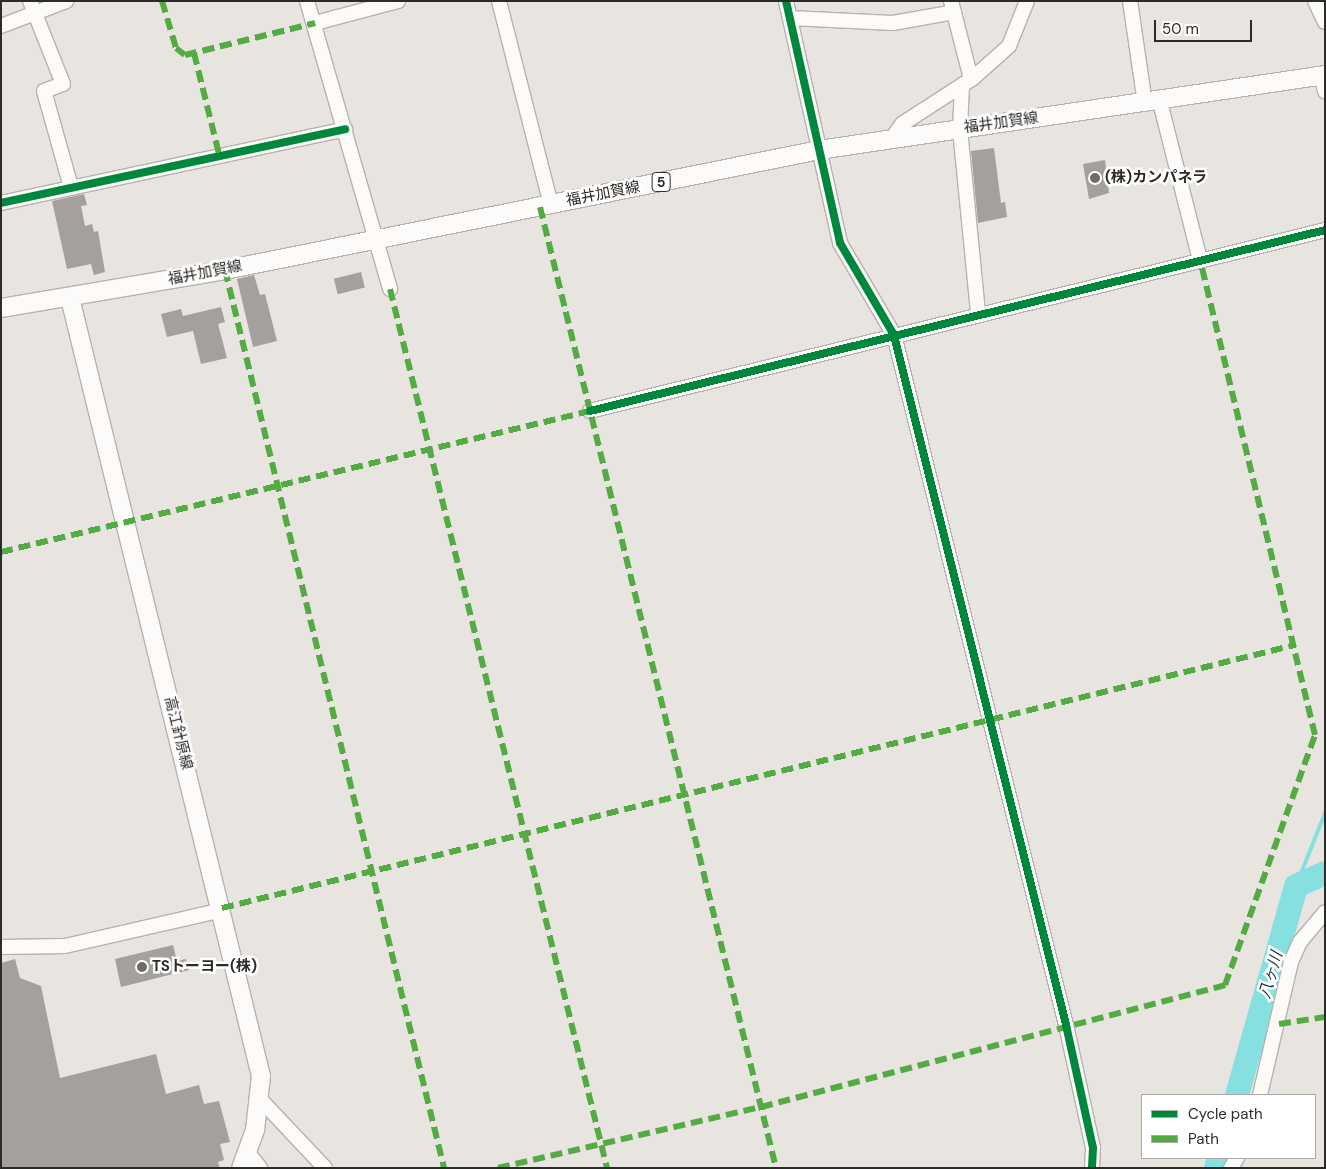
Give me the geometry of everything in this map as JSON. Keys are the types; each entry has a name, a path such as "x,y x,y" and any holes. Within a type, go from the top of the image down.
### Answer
{"main road":[{"name":"福井加賀線","path":"2,306 70,298 551,205 819,150 960,128 1324,81"},
{"name":"高江針原線","path":"70,298 222,910 261,1076 260,1099 244,1161"}],"street":[{"path":"1,26 33,7 66,1"},
{"path":"307,1 377,238 390,289"},
{"path":"314,23 398,1"},
{"path":"499,1 551,205"},
{"path":"786,1 840,243 894,335 1066,1026 1094,1148 1092,1168"},
{"path":"892,138 902,124 967,82 1010,46 1028,1"},
{"path":"1130,1 1153,103 1200,260"},
{"path":"1316,1 1325,22"},
{"path":"33,7 63,84 44,91 71,187"},
{"path":"790,18 893,23 953,7 967,82 960,128 978,314"},
{"path":"1,203 345,129"},
{"path":"590,411 1325,230"},
{"path":"1,948 65,946 222,910"},
{"path":"1260,1094 1291,962 1300,942 1325,912"},
{"path":"260,1099 325,1168"},
{"path":"244,1161 260,1168"}],"building":[{"path":"994,148 1001,203 1005,202 1007,217 978,223 971,151"},
{"path":"1105,160 1109,193 1089,199 1083,164"},
{"path":"84,194 87,205 81,206 85,226 92,224 94,232 98,231 105,272 94,275 91,264 67,269 52,201"},
{"path":"361,272 365,288 338,294 334,279"},
{"path":"254,275 260,295 265,294 277,341 253,347 237,279"},
{"path":"221,307 225,322 218,324 227,358 201,364 193,331 167,337 161,314 181,309 183,316"},
{"path":"173,945 177,961 186,959 189,970 121,987 115,959"},
{"path":"15,959 20,978 41,986 60,1078 156,1054 166,1094 199,1085 204,1104 219,1101 230,1142 220,1144 224,1160 218,1162 220,1168 1,1168 1,963"}],"waterway":[{"path":"1296,886 1325,813"},
{"name":"八ヶ川","path":"1237,1094 1296,886 1325,873"},
{"name":"八ヶ川","path":"1216,1168 1219,1159"}],"marked path":[{"path":"162,1 176,48 185,55 315,23"},
{"path":"194,53 219,154"},
{"path":"540,207 776,1168"},
{"path":"498,1168 761,1107 1225,985 1315,735 1200,260"},
{"path":"225,270 444,1168"},
{"path":"390,289 607,1168"},
{"path":"1,552 590,411"},
{"path":"222,908 1295,645"},
{"path":"1279,1024 1325,1017"}],"cycle path":[{"path":"786,1 840,243 894,335 1066,1025 1093,1148 1092,1168"},
{"path":"1,203 345,129"},
{"path":"590,411 1325,230"}],"place":[{"name":"(株)カンパネラ","path":"1095,178"},
{"name":"TSトーヨー(株)","path":"142,967"}]}
